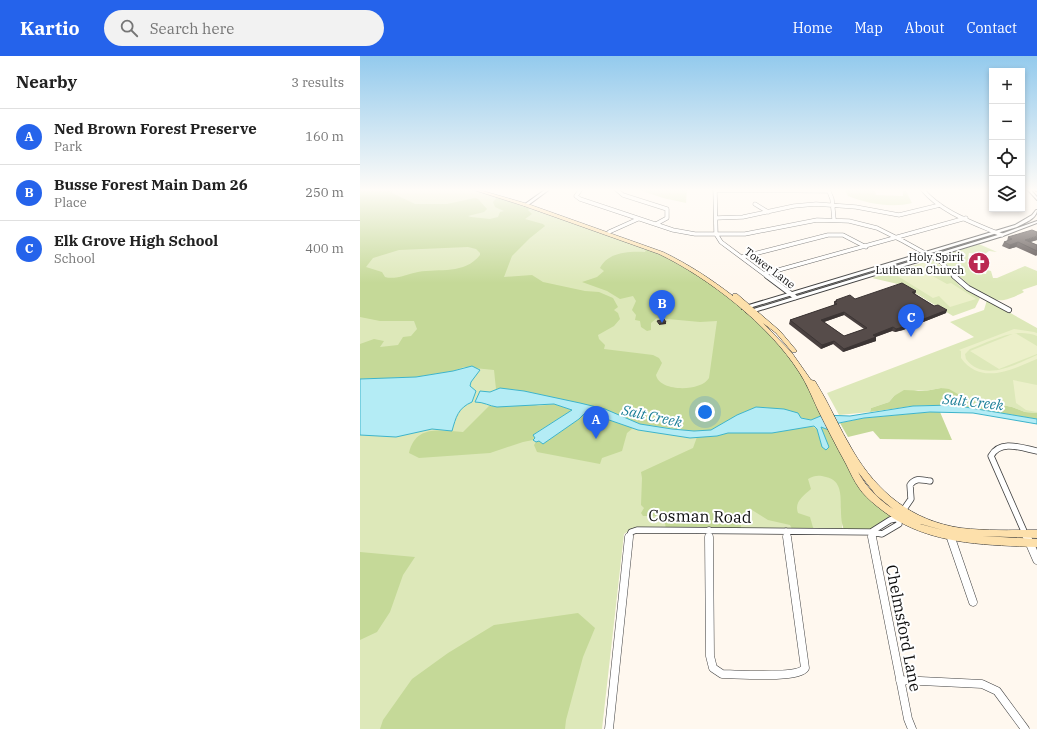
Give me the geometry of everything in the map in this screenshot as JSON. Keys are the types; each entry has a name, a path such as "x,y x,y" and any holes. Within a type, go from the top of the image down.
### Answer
{"main road":[{"path":"570,220 676,260 702,275 748,309"},
{"path":"575,220 669,254 693,265 707,273 748,309 793,358 868,481 879,494 901,514 921,529 951,538 1033,543"},
{"path":"901,514 949,529 1037,534"}],"street":[{"path":"609,232 635,220"},
{"path":"643,220 685,233 716,234 753,233 808,220"},
{"path":"656,224 663,220"},
{"path":"716,220 716,234"},
{"path":"843,220 861,223 932,256 950,268 961,283 1009,310"},
{"path":"764,274 958,220"},
{"path":"971,220 1002,235"},
{"path":"748,309 789,293 1016,226 1028,220"},
{"path":"748,309 795,298 1002,235 1037,222"},
{"name":"Tower Lane","path":"716,234 723,244 795,298"},
{"path":"742,257 828,235 843,235 866,247"},
{"path":"1037,451 1002,446 994,450 991,456 1025,534 1033,543 1037,560"},
{"path":"901,514 911,499 910,486 913,481 918,479 930,481"},
{"name":"Cosman Road","path":"609,729 629,536 631,532 637,530 709,530 871,532 882,534 899,524 901,514"},
{"path":"709,530 710,656 713,668 722,674 799,674 805,668 786,531"},
{"name":"Chelmsford Lane","path":"871,532 908,719 912,729"},
{"path":"951,538 973,602"},
{"path":"900,680 982,684 997,690 1025,729"}],"green space":[{"path":"360,220 566,220 647,248 688,268 846,464 842,527 845,532 792,527 793,531 632,529 624,534 602,729 360,729"},
{"path":"360,220 530,220 545,226 530,238 512,256 504,277 532,275 543,282 585,291 599,292 613,298 618,307 614,310 618,313 620,319 614,326 598,335 599,339 605,345 604,349 653,355 659,358 662,363 656,375 659,381 664,385 690,388 705,383 709,378 717,321 700,322 657,318 651,323 651,330 647,331 641,327 640,321 635,320 636,315 632,310 636,301 633,296 620,299 607,291 582,282 597,277 604,271 600,268 608,259 626,252 645,252 647,248 681,262 746,311 789,353 825,415 811,420 765,407 756,407 737,415 711,430 694,431 640,424 596,407 524,391 496,389 494,370 464,367 453,371 416,377 360,379 360,344 374,339 384,341 380,347 398,345 403,337 411,336 417,329 414,321 380,321 360,317","holes":["468,247 476,249 480,255 467,266 451,270 418,272 389,278 385,277 382,272 366,267 373,258 399,250"]},
{"path":"979,244 997,252 989,251 985,254 969,253 968,258 971,259 974,272 986,274 987,270 991,271 993,278 997,278 1025,266 1037,271 1037,285 1022,290 1024,292 1009,299 995,300 977,291 937,257"},
{"path":"932,260 943,267 960,286 980,298 975,308 953,316 902,285 872,278"},
{"path":"928,262 943,272 929,274 947,284 951,283 976,299 950,307 939,296 933,298 896,275 915,269 913,267"},
{"path":"987,300 1037,328 1037,413 1025,412 1012,407 963,397 941,388 925,391 918,390 894,396 889,402 871,408 870,412 839,415 827,393 974,337 950,322 984,310"},
{"path":"1014,329 1034,332 1037,333 1037,336 1020,333 1003,336 970,349 965,354 966,359 973,366 982,370 991,371 1010,367 1037,355 1037,359 998,373 988,373 978,371 969,366 961,358 961,351 959,350"},
{"path":"1015,333 1037,346 1037,354 999,369 970,351"},
{"path":"1013,380 1037,385 1037,412 1026,410 1016,403"},
{"path":"941,388 949,389 963,397 1012,407 1025,412 1037,413 1037,419 953,405 913,406 870,412 871,408 889,402 894,396 904,390 925,391"},
{"path":"529,404 539,406 554,404 572,410 537,432 533,440 490,453 419,458 409,453 412,444 417,437 423,433 430,431 463,432 489,406"},
{"path":"586,412 633,428 627,433 622,451 602,458 600,464 537,452 534,445 536,442 539,441 543,444 579,419"},
{"path":"940,412 952,440 880,439 873,431 848,437 840,423 864,418"},
{"path":"811,426 817,429 822,447 821,427 829,430 857,478 899,518 871,532 845,532 842,524 841,499 838,485 833,480 819,476 808,479 811,489 798,502 797,506 798,513 810,517 814,531 793,531 790,525 768,520 752,510 743,517 740,531 666,530 665,523 660,516 643,516 641,513 644,508 641,505 641,472 693,448 697,437 717,436 728,433 772,433"},
{"path":"360,552 415,557 403,575 390,612 377,632 360,640"},
{"path":"578,613 595,628 583,657 566,720 565,729 380,729 383,720 412,679 448,653 494,625"}],"water":[{"path":"472,366 480,370 471,382 470,386 476,391 472,402 467,404 458,414 452,431 432,429 396,437 360,435 360,379 416,377 453,371"},
{"path":"500,388 524,391 605,409 640,424 694,431 711,430 737,415 756,407 784,409 798,413 801,418 811,420 823,415 850,416 913,406 953,405 1037,419 1037,424 973,413 930,412 864,418 834,424 829,430 821,427 829,447 826,450 822,447 817,429 814,426 772,433 728,433 717,436 690,438 638,430 586,412 579,419 543,444 539,441 536,442 533,440 535,438 533,435 572,410 554,404 497,407 475,402 480,391 490,392"}],"building":[{"path":"1032,230 1037,232 1037,236 1025,240 1037,245 1037,251 1018,242 1010,245 1004,242 1012,239 1008,237"},
{"path":"902,283 916,291 912,292 913,293 934,306 938,305 947,310 903,327 896,329 893,327 873,335 876,337 844,349 834,341 822,345 790,320 837,304 834,302 837,301 836,300 850,295 855,299","holes":["844,312 867,328 844,336 821,320"]},
{"path":"664,319 666,322 659,324 657,321"}],"place":[{"name":"Holy Spirit Lutheran Church","path":"979,263"},
{"name":"Busse Forest Main Dam 26","path":"662,323"},
{"name":"Elk Grove High School","path":"911,337"},
{"name":"Ned Brown Forest Preserve","path":"596,439"}],"water label":[{"name":"Salt Creek","path":"973,402"},
{"name":"Salt Creek","path":"652,416"}]}
